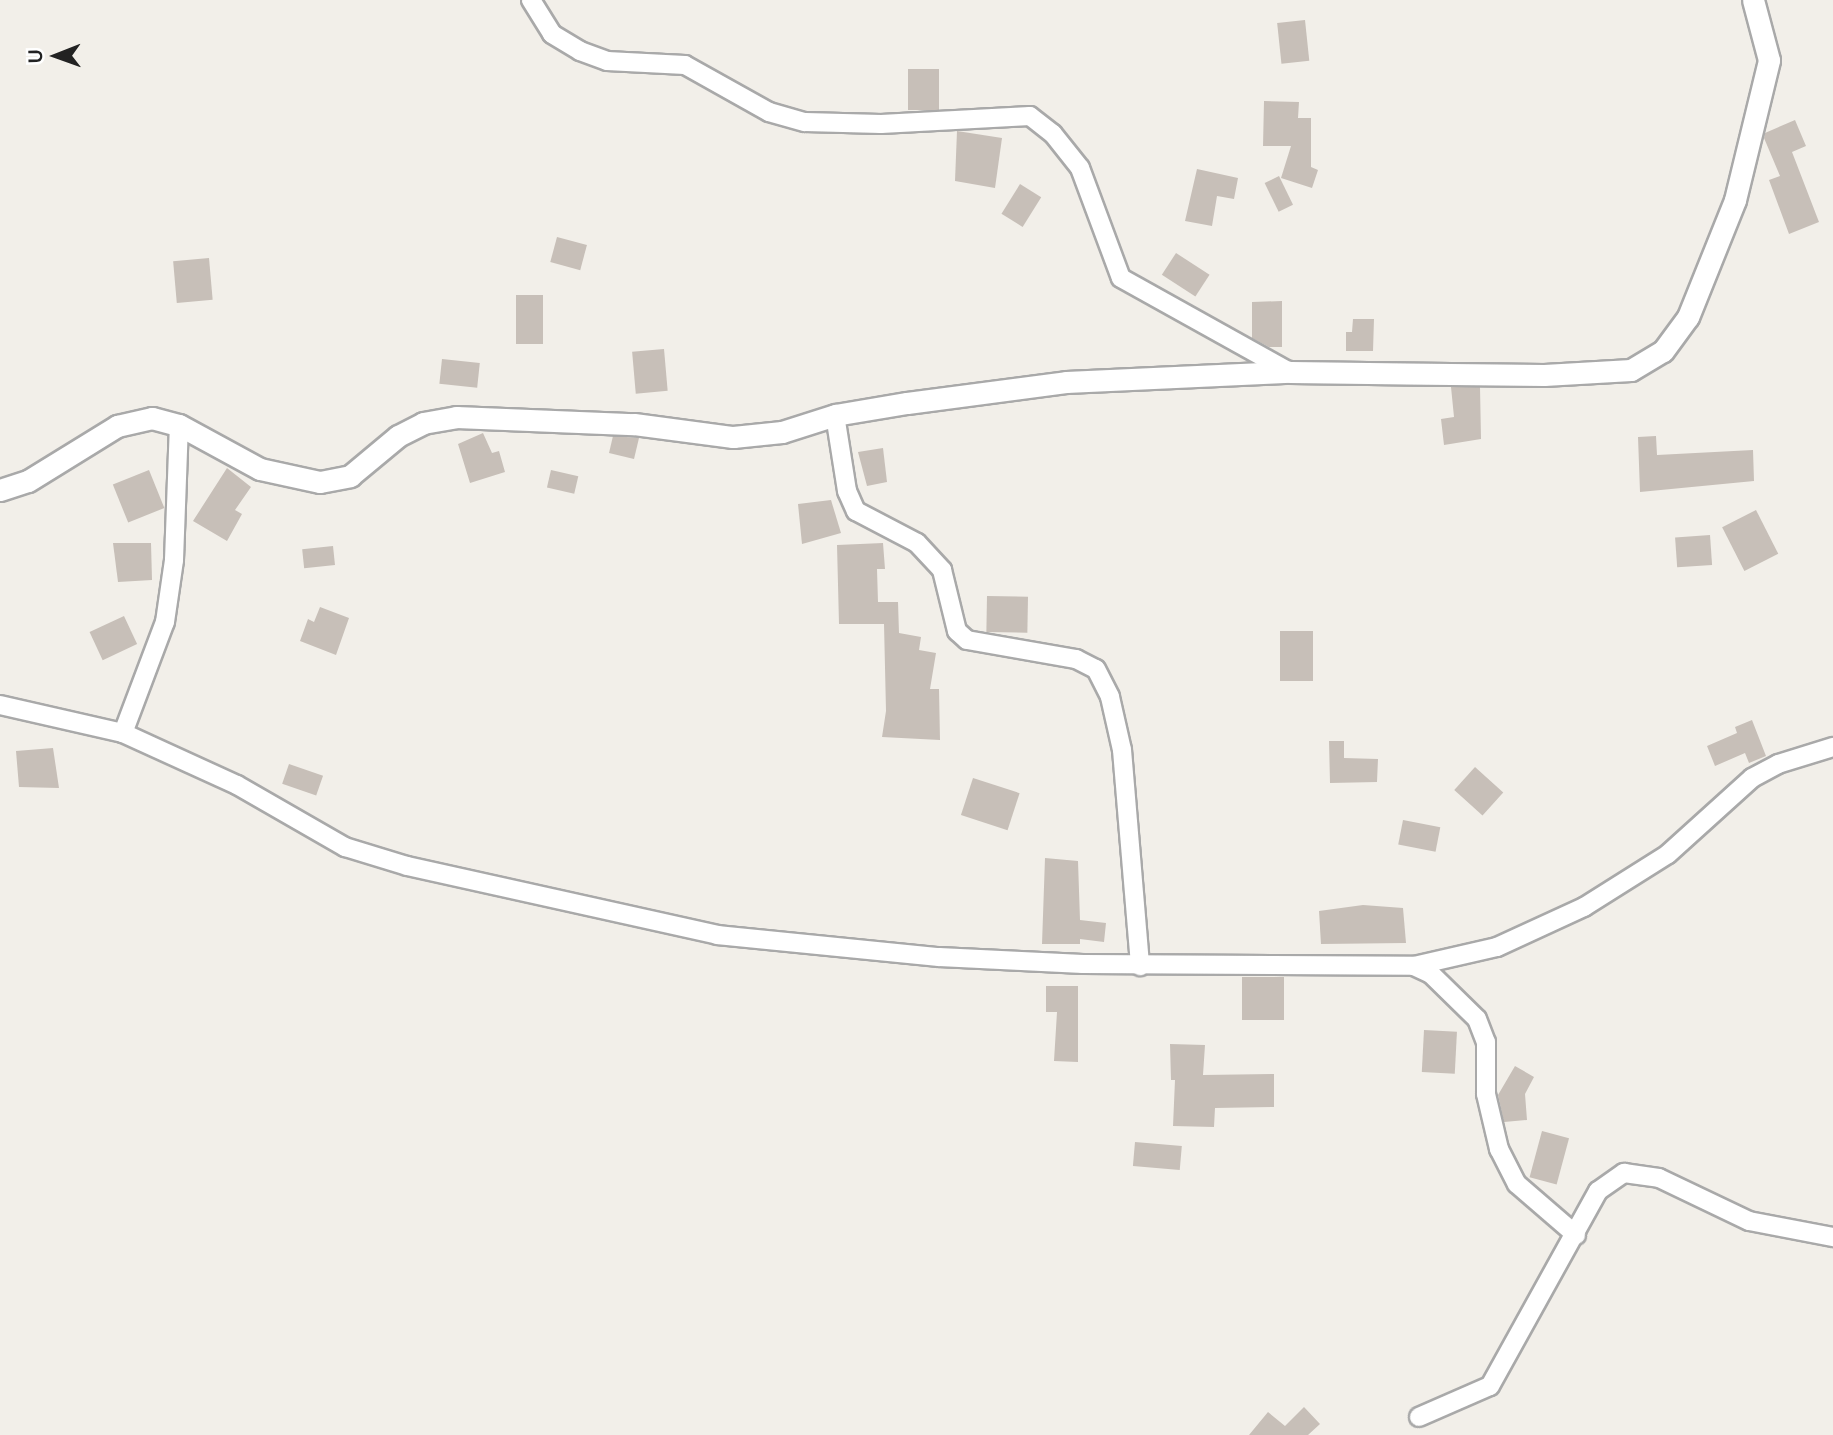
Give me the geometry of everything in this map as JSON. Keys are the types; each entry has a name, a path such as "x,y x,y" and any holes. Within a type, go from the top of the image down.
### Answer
{"street":[{"path":"531,0 552,34 580,51 607,61 685,65 769,113 805,122 881,124 1030,116 1053,135 1080,169 1121,278 1290,373"},
{"path":"0,490 28,481 117,426 152,418 178,425 260,469 320,482 350,476 398,436 423,423 456,417 634,424 733,437 782,432 835,415 1066,382 1290,373 1544,375 1631,370 1663,351 1688,317 1735,200 1769,60 1753,0"},
{"path":"835,415 847,491 856,511 917,543 942,570 957,631 967,640 1076,659 1097,669 1110,697 1122,750 1140,966"},
{"path":"122,733 165,622 174,561 178,425"},
{"path":"0,705 122,733 237,785 345,847 407,866 717,935 939,957 1140,966 1414,966 1497,947 1584,907 1668,854 1752,778 1778,764 1833,747"},
{"path":"1414,966 1431,974 1477,1019 1486,1042 1486,1094 1499,1149 1517,1184 1576,1235"},
{"path":"1419,1417 1490,1386 1598,1191 1624,1172 1658,1178 1749,1221 1833,1237"}],"building":[{"path":"1305,20 1309,61 1281,64 1277,23"},
{"path":"908,69 939,69 939,110 908,110"},
{"path":"1264,101 1299,102 1298,118 1311,118 1311,167 1318,170 1312,188 1281,178 1291,146 1263,146"},
{"path":"1795,120 1806,146 1792,152 1819,222 1789,234 1769,180 1780,176 1764,138 1765,133"},
{"path":"957,131 1002,138 995,188 955,181"},
{"path":"1197,169 1238,178 1234,199 1217,196 1212,226 1185,221"},
{"path":"1279,176 1293,205 1279,212 1265,183"},
{"path":"1020,184 1041,197 1023,227 1001,214"},
{"path":"557,237 587,245 580,270 550,262"},
{"path":"1176,253 1210,275 1195,297 1162,275"},
{"path":"209,258 213,300 177,303 173,261"},
{"path":"516,295 543,295 543,344 516,344"},
{"path":"1282,301 1282,347 1269,347 1252,338 1252,302"},
{"path":"1353,319 1374,319 1373,351 1346,351 1346,332 1352,332"},
{"path":"664,349 668,391 636,394 632,352"},
{"path":"442,359 480,363 477,388 439,384"},
{"path":"1451,387 1480,387 1481,439 1444,445 1441,419 1454,417"},
{"path":"483,433 492,453 499,451 505,472 470,483 458,444"},
{"path":"613,436 639,438 634,459 609,453"},
{"path":"1656,436 1657,455 1753,450 1754,481 1640,492 1638,437"},
{"path":"883,448 887,482 867,486 858,452"},
{"path":"227,468 251,487 235,510 242,514 227,541 193,521"},
{"path":"149,470 164,508 128,523 113,485"},
{"path":"551,470 578,476 574,494 547,488"},
{"path":"831,500 841,533 802,544 798,504"},
{"path":"1756,510 1778,554 1744,571 1722,527"},
{"path":"1710,535 1712,565 1677,567 1675,537"},
{"path":"113,543 151,543 152,580 118,582"},
{"path":"883,543 885,569 877,569 878,602 898,602 899,633 921,637 919,650 936,653 930,689 939,689 940,740 882,737 886,711 884,624 839,624 837,545"},
{"path":"333,546 335,565 304,568 302,549"},
{"path":"987,596 1028,597 1027,633 986,632"},
{"path":"320,607 349,618 336,655 300,641 308,619 314,622"},
{"path":"124,616 137,644 103,660 90,632"},
{"path":"1280,631 1313,631 1313,681 1280,681"},
{"path":"1752,720 1766,756 1749,763 1745,753 1715,766 1707,746 1737,733 1735,727"},
{"path":"1329,741 1344,741 1344,758 1378,759 1377,782 1330,783"},
{"path":"53,748 59,788 19,787 16,751"},
{"path":"289,764 323,776 316,796 282,784"},
{"path":"1475,767 1503,792 1482,815 1454,790"},
{"path":"973,778 1020,793 1008,830 961,815"},
{"path":"1403,820 1440,827 1436,852 1398,845"},
{"path":"1045,858 1078,861 1080,920 1106,923 1104,942 1080,939 1080,944 1042,944"},
{"path":"1363,905 1403,908 1406,943 1321,944 1319,911"},
{"path":"1242,977 1284,977 1284,1020 1242,1020"},
{"path":"1046,986 1078,986 1078,1062 1054,1061 1057,1012 1046,1012"},
{"path":"1424,1030 1457,1032 1455,1074 1422,1072"},
{"path":"1170,1044 1205,1045 1203,1075 1274,1074 1274,1107 1215,1108 1214,1127 1173,1126 1175,1080 1171,1080"},
{"path":"1515,1066 1534,1077 1525,1094 1527,1120 1504,1122 1498,1095"},
{"path":"1542,1131 1569,1138 1557,1185 1530,1177"},
{"path":"1135,1142 1182,1146 1180,1170 1133,1166"},
{"path":"1304,1407 1320,1424 1308,1435 1249,1435 1268,1412 1285,1426"}]}
